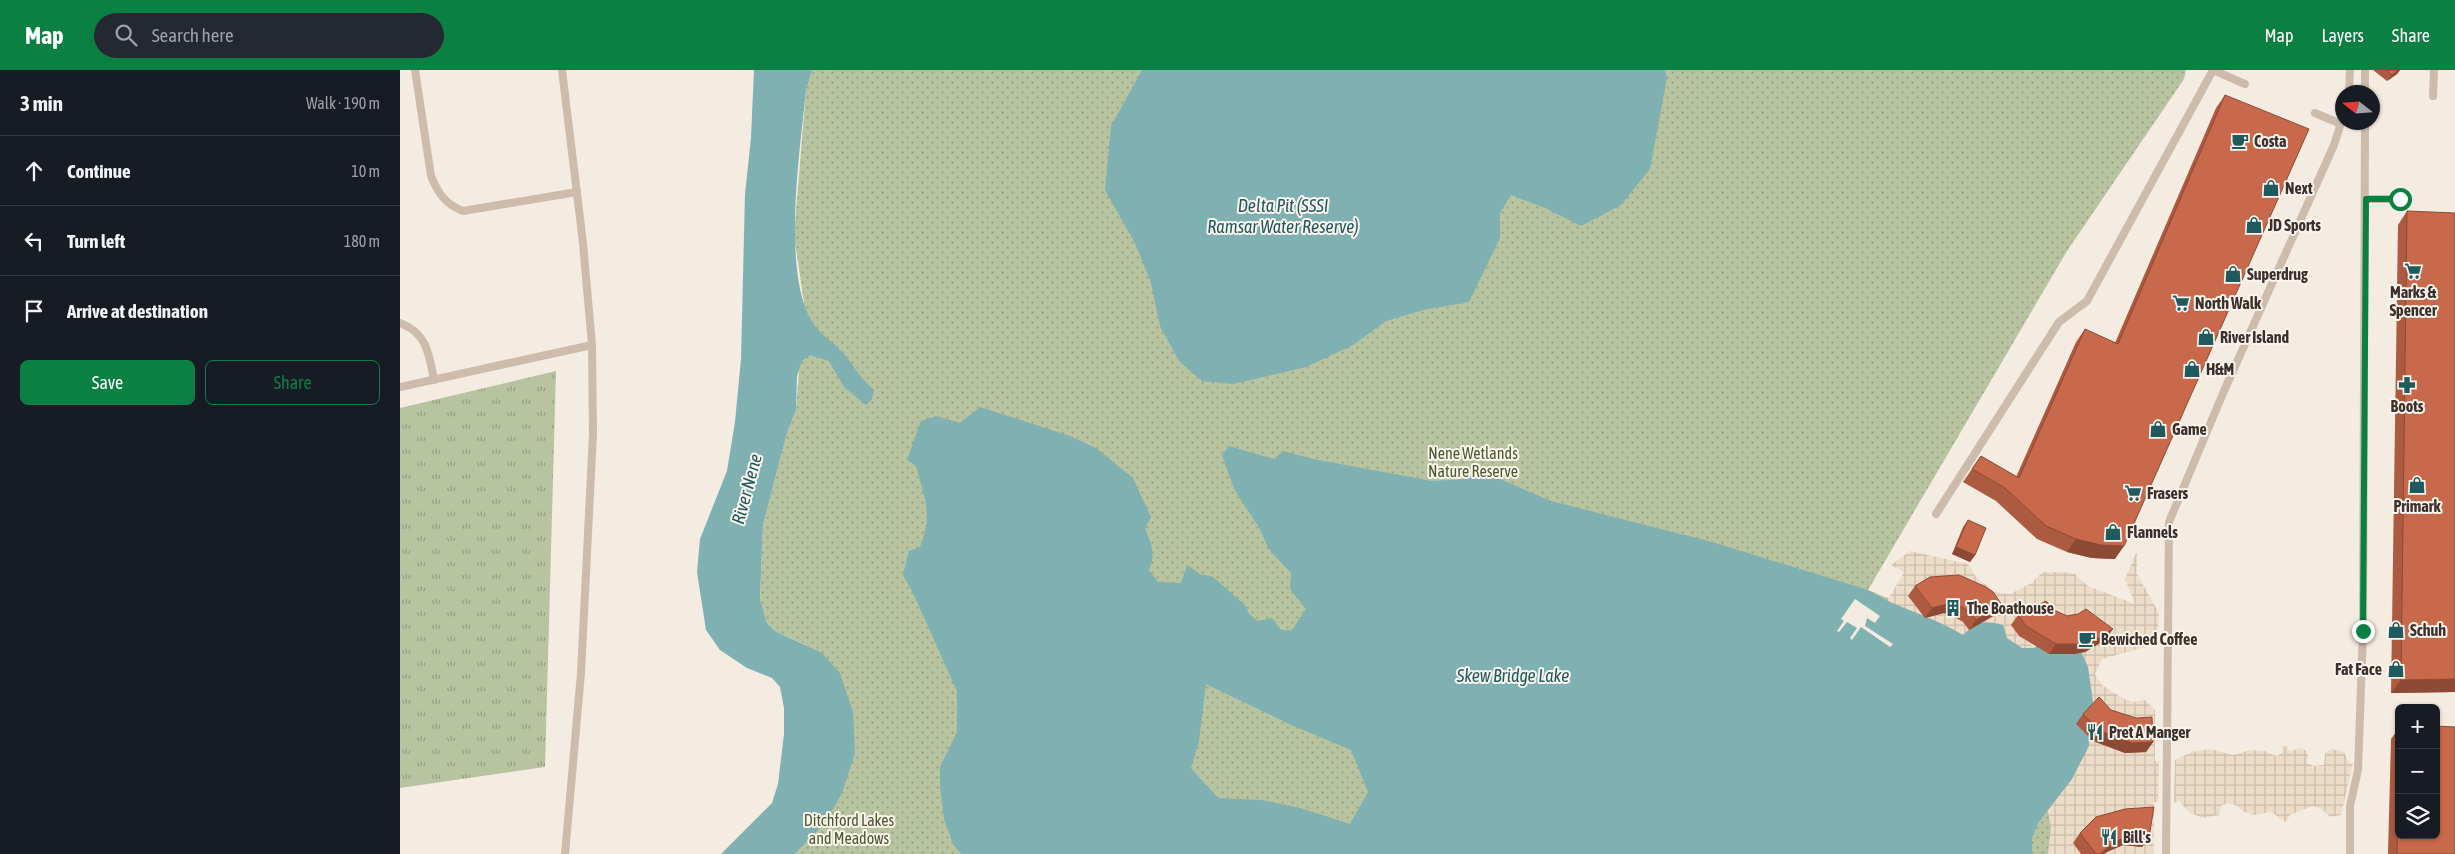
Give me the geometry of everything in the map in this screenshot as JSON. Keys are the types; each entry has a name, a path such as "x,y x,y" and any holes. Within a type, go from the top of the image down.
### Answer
{"lane":[{"path":"415,70 431,176 438,191 452,206 462,211 577,192"},
{"path":"562,70 577,192 592,345 594,434 590,526 573,780 564,854"},
{"path":"1936,514 2058,322 2087,301 2213,70 2245,84"},
{"path":"2349,85 2350,70"},
{"path":"2365,70 2365,85"},
{"path":"2433,96 2434,70"},
{"path":"2315,113 2335,120"},
{"path":"2166,854 2169,522 2339,130"},
{"path":"2350,854 2350,806 2358,770 2363,638 2365,130"},
{"path":"2366,199 2400,199"},
{"path":"400,323 410,327 424,340 434,380"},
{"path":"400,387 592,345"}],"green space":[{"name":"Nene Wetlands Nature Reserve","path":"812,70 2186,70 2184,79 2067,251 1868,590 2056,667 2052,854 795,854 822,825 832,811 855,753 806,645 775,631 767,623 760,599 763,525 787,433 796,410 804,303 794,235 806,91"},
{"path":"556,371 545,767 400,788 400,408"}],"shaded area":[{"path":"1910,551 1968,564 1976,577 1995,592 2010,594 2030,584 2043,572 2064,572 2075,574 2088,586 2135,604 2125,579 2137,551 2137,574 2159,613 2157,644 2102,659 2095,674 2102,685 2122,698 2133,702 2145,700 2155,710 2155,761 2159,761 2159,768 2158,802 2154,802 2154,854 2104,854 2123,845 2141,847 2146,818 2073,843 2081,854 2048,854 2051,827 2045,799 1882,610 1904,572 1891,565","holes":["2012,625 2105,640 2085,652 2074,654 2040,651 2019,636","2077,724 2125,753 2093,741"]},
{"path":"2282,746 2288,746 2288,750 2292,751 2300,748 2305,750 2308,755 2306,763 2314,766 2324,765 2325,753 2331,749 2344,752 2349,763 2353,763 2341,815 2330,817 2322,809 2313,806 2290,815 2286,822 2271,812 2254,815 2244,812 2236,805 2227,803 2221,806 2219,815 2203,818 2190,813 2179,801 2174,803 2175,760 2192,752 2210,749 2234,755 2249,750 2264,751 2276,756 2282,753"}],"water":[{"name":"River Nene","path":"754,70 812,70 806,91 795,208 797,271 802,298 814,325 845,355 862,378 874,390 872,399 866,405 844,387 829,361 810,355 802,361 797,376 796,410 787,433 763,525 760,599 767,623 775,631 822,653 840,673 853,712 855,753 842,793 822,826 795,854 721,854 772,803 778,784 784,734 784,708 780,687 772,678 747,668 720,650 706,630 697,572 700,539 727,471 735,422 741,359 745,194 751,138"},
{"name":"Delta Pit (SSSI Ramsar Water Reserve)","path":"1142,70 1665,70 1667,78 1650,169 1621,205 1581,226 1543,207 1511,195 1500,213 1500,238 1469,302 1423,310 1386,321 1353,345 1306,367 1233,384 1202,381 1179,361 1160,326 1151,283 1136,245 1105,190 1111,126"},
{"name":"Skew Bridge Lake","path":"980,407 1070,436 1096,448 1133,478 1151,517 1145,529 1153,554 1149,570 1158,582 1181,583 1187,565 1200,574 1213,577 1245,605 1249,614 1258,621 1272,618 1281,630 1292,630 1306,609 1290,589 1291,573 1268,548 1260,529 1235,491 1222,456 1229,446 1274,459 1283,451 1313,459 1432,481 1466,479 1479,470 1551,501 1712,542 1868,590 1879,597 1952,628 1963,635 1977,624 1986,622 1996,623 2003,625 2007,638 2022,648 2034,648 2047,638 2073,634 2088,667 2093,702 2089,746 2072,779 2038,823 2032,838 2032,854 961,854 953,844 944,819 940,787 940,767 957,732 957,691 914,595 903,575 909,551 920,547 926,525 925,498 916,466 907,460 921,421 936,416 960,423","holes":["1206,684 1289,724 1351,750 1368,792 1350,824 1300,808 1262,800 1218,798 1191,768 1199,741"]}],"pier":[{"path":"1855,599 1880,616 1875,623 1867,618 1865,626 1893,644 1890,647 1861,627 1852,640 1850,638 1857,628 1847,622 1839,632 1837,631 1844,621 1841,619"}],"building":[{"path":"2386,70 2398,70 2392,75"},
{"name":"North Walk","path":"2225,95 2309,129 2124,546 2101,545 2076,539 2046,526 2005,488 1972,469 1981,456 2019,478 2085,329 2118,344"},
{"path":"2407,211 2455,213 2455,679 2401,680"},
{"path":"1968,520 1986,528 1975,555 1956,547"},
{"path":"1959,575 1986,587 1993,592 2002,605 1976,620 1970,612 1951,603 1932,608 1915,586 1930,577"},
{"path":"2046,601 2056,611 2067,616 2078,614 2086,609 2113,629 2092,642 2056,644 2026,626 2018,615"},
{"path":"2099,697 2111,710 2136,718 2152,717 2153,742 2132,743 2100,731 2083,714"},
{"path":"2440,726 2455,727 2455,854 2397,854 2397,839 2440,839"},
{"path":"2154,807 2149,837 2130,835 2114,842 2100,854 2096,854 2080,833 2096,817 2125,809"}],"place":[{"name":"Costa","path":"2240,141"},
{"name":"Next","path":"2271,188"},
{"name":"JD Sports","path":"2254,225"},
{"name":"Marks & Spencer","path":"2413,271"},
{"name":"Superdrug","path":"2233,274"},
{"name":"North Walk","path":"2181,303"},
{"name":"River Island","path":"2206,337"},
{"name":"H&M","path":"2192,369"},
{"name":"Boots","path":"2407,385"},
{"name":"Game","path":"2158,429"},
{"name":"Primark","path":"2417,485"},
{"name":"Frasers","path":"2133,493"},
{"name":"Flannels","path":"2113,532"},
{"name":"The Boathouse","path":"1953,608"},
{"name":"Schuh","path":"2396,630"},
{"name":"Bewiched Coffee","path":"2087,639"},
{"name":"Fat Face","path":"2396,669"},
{"name":"Pret A Manger","path":"2095,732"},
{"name":"Bill's","path":"2109,837"}],"route":[{"path":"2363,631 2366,199 2400,199"}],"park label":[{"name":"Ditchford Lakes and Meadows","path":"849,829"}]}
